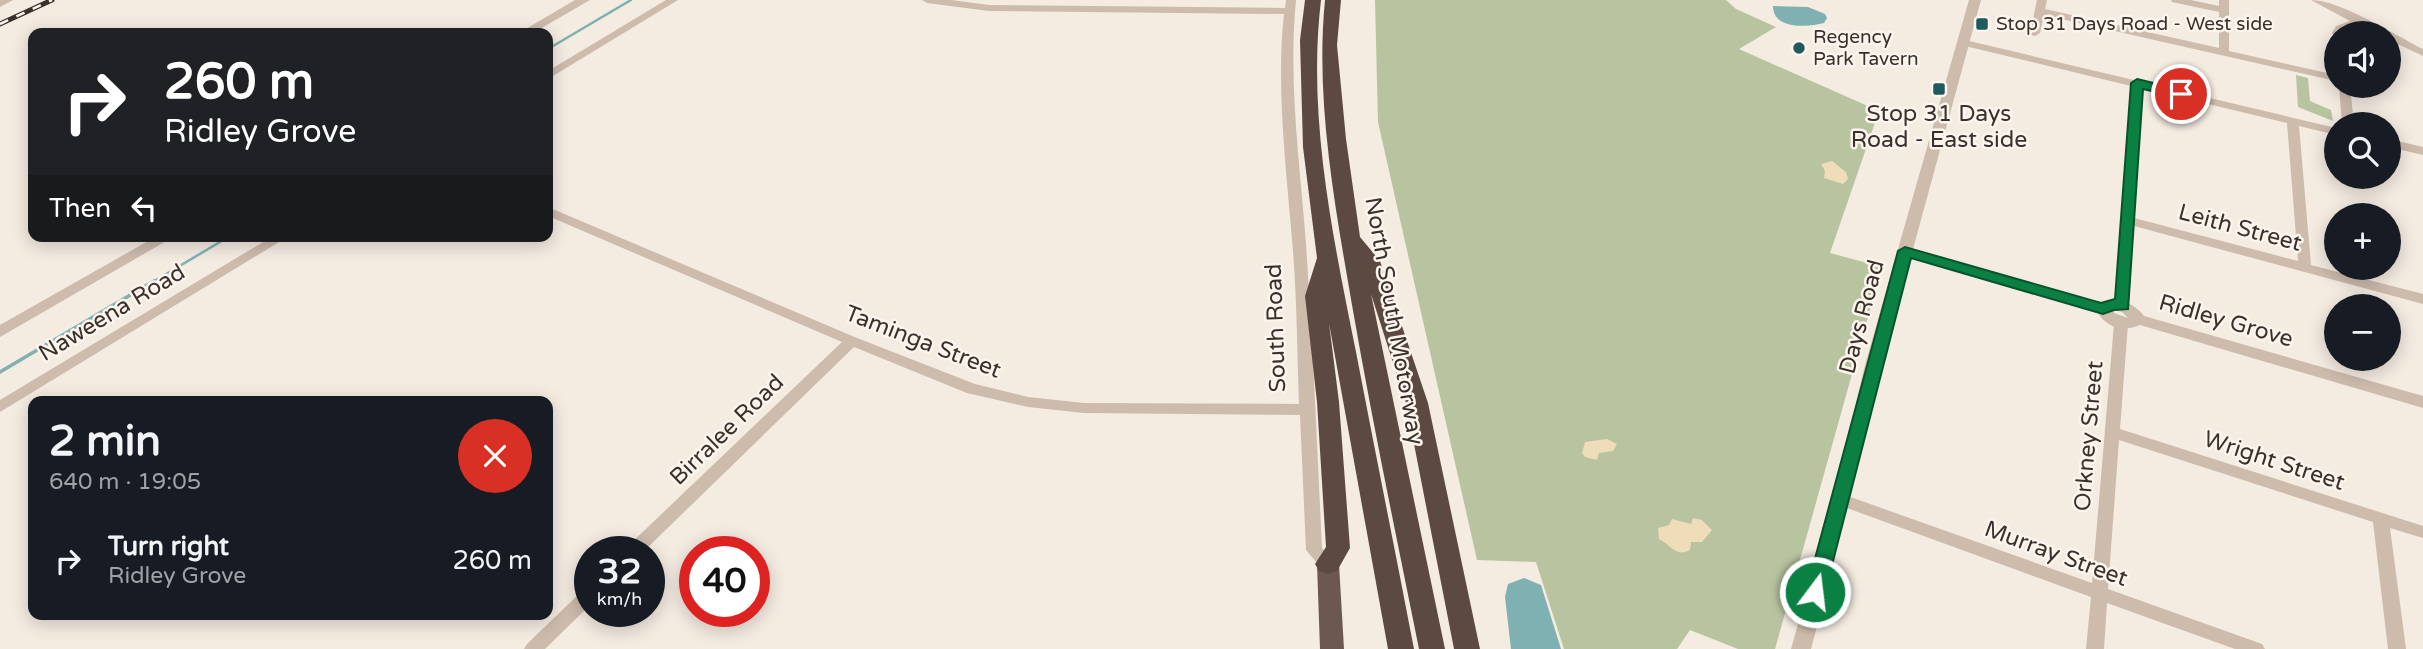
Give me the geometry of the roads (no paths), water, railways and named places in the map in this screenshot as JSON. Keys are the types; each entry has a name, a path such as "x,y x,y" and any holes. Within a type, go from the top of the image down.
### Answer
{"highway":[{"path":"1313,0 1308,40 1312,147 1327,258 1401,649"},
{"name":"North South Motorway","path":"1333,0 1329,45 1337,139 1350,238 1383,416 1432,649"},
{"path":"1350,238 1370,261 1417,403 1467,649"},
{"path":"1327,258 1315,296 1328,402 1338,548 1328,564"},
{"name":"South Road","path":"1328,564 1332,649"}],"street":[{"path":"0,4 8,0"},
{"path":"534,28 584,0"},
{"path":"553,73 673,0"},
{"path":"927,0 989,8 1290,5"},
{"name":"Days Road","path":"1801,649 1842,500 1873,365 1975,0"},
{"path":"2176,0 2224,5 2224,53"},
{"path":"2316,0 2359,21"},
{"name":"South Road","path":"1290,5 1291,156 1314,550 1328,564"},
{"path":"2035,33 2041,6 2224,53 2324,75"},
{"path":"2401,42 2423,52"},
{"path":"1965,43 2324,128"},
{"path":"2122,306 2137,83"},
{"path":"2293,121 2305,267"},
{"path":"2401,146 2423,151"},
{"name":"Taminga Street","path":"553,213 852,341 972,389 1028,402 1084,408 1306,410"},
{"name":"Leith Street","path":"2128,220 2423,299"},
{"path":"0,332 158,242"},
{"name":"Naweena Road","path":"0,407 273,242"},
{"path":"1905,251 2103,309 2108,317 2129,321 2134,313 2112,304 2103,309"},
{"name":"Ridley Grove","path":"2129,321 2423,402"},
{"name":"Orkney Street","path":"2095,649 2111,432 2129,321"},
{"name":"Birralee Road","path":"650,536 852,341"},
{"name":"Wright Street","path":"2111,432 2423,532"},
{"name":"Murray Street","path":"1842,500 2256,649"},
{"path":"2381,519 2398,649"},
{"path":"533,649 574,609"}],"water":[{"path":"1773,6 1808,7 1825,14 1827,18 1824,23 1793,25 1779,19"},
{"path":"1524,578 1541,585 1561,649 1511,649 1505,597 1508,584"}],"waterway":[{"path":"553,46 631,0"},
{"path":"151,283 220,242"},
{"path":"0,372 154,281"}],"railway":[{"path":"0,24 52,0"}],"place":[{"name":"Stop 31 Days Road - West side","path":"1982,24"},
{"name":"Regency Park Tavern","path":"1799,48"},
{"name":"Stop 31 Days Road - East side","path":"1939,89"}]}
